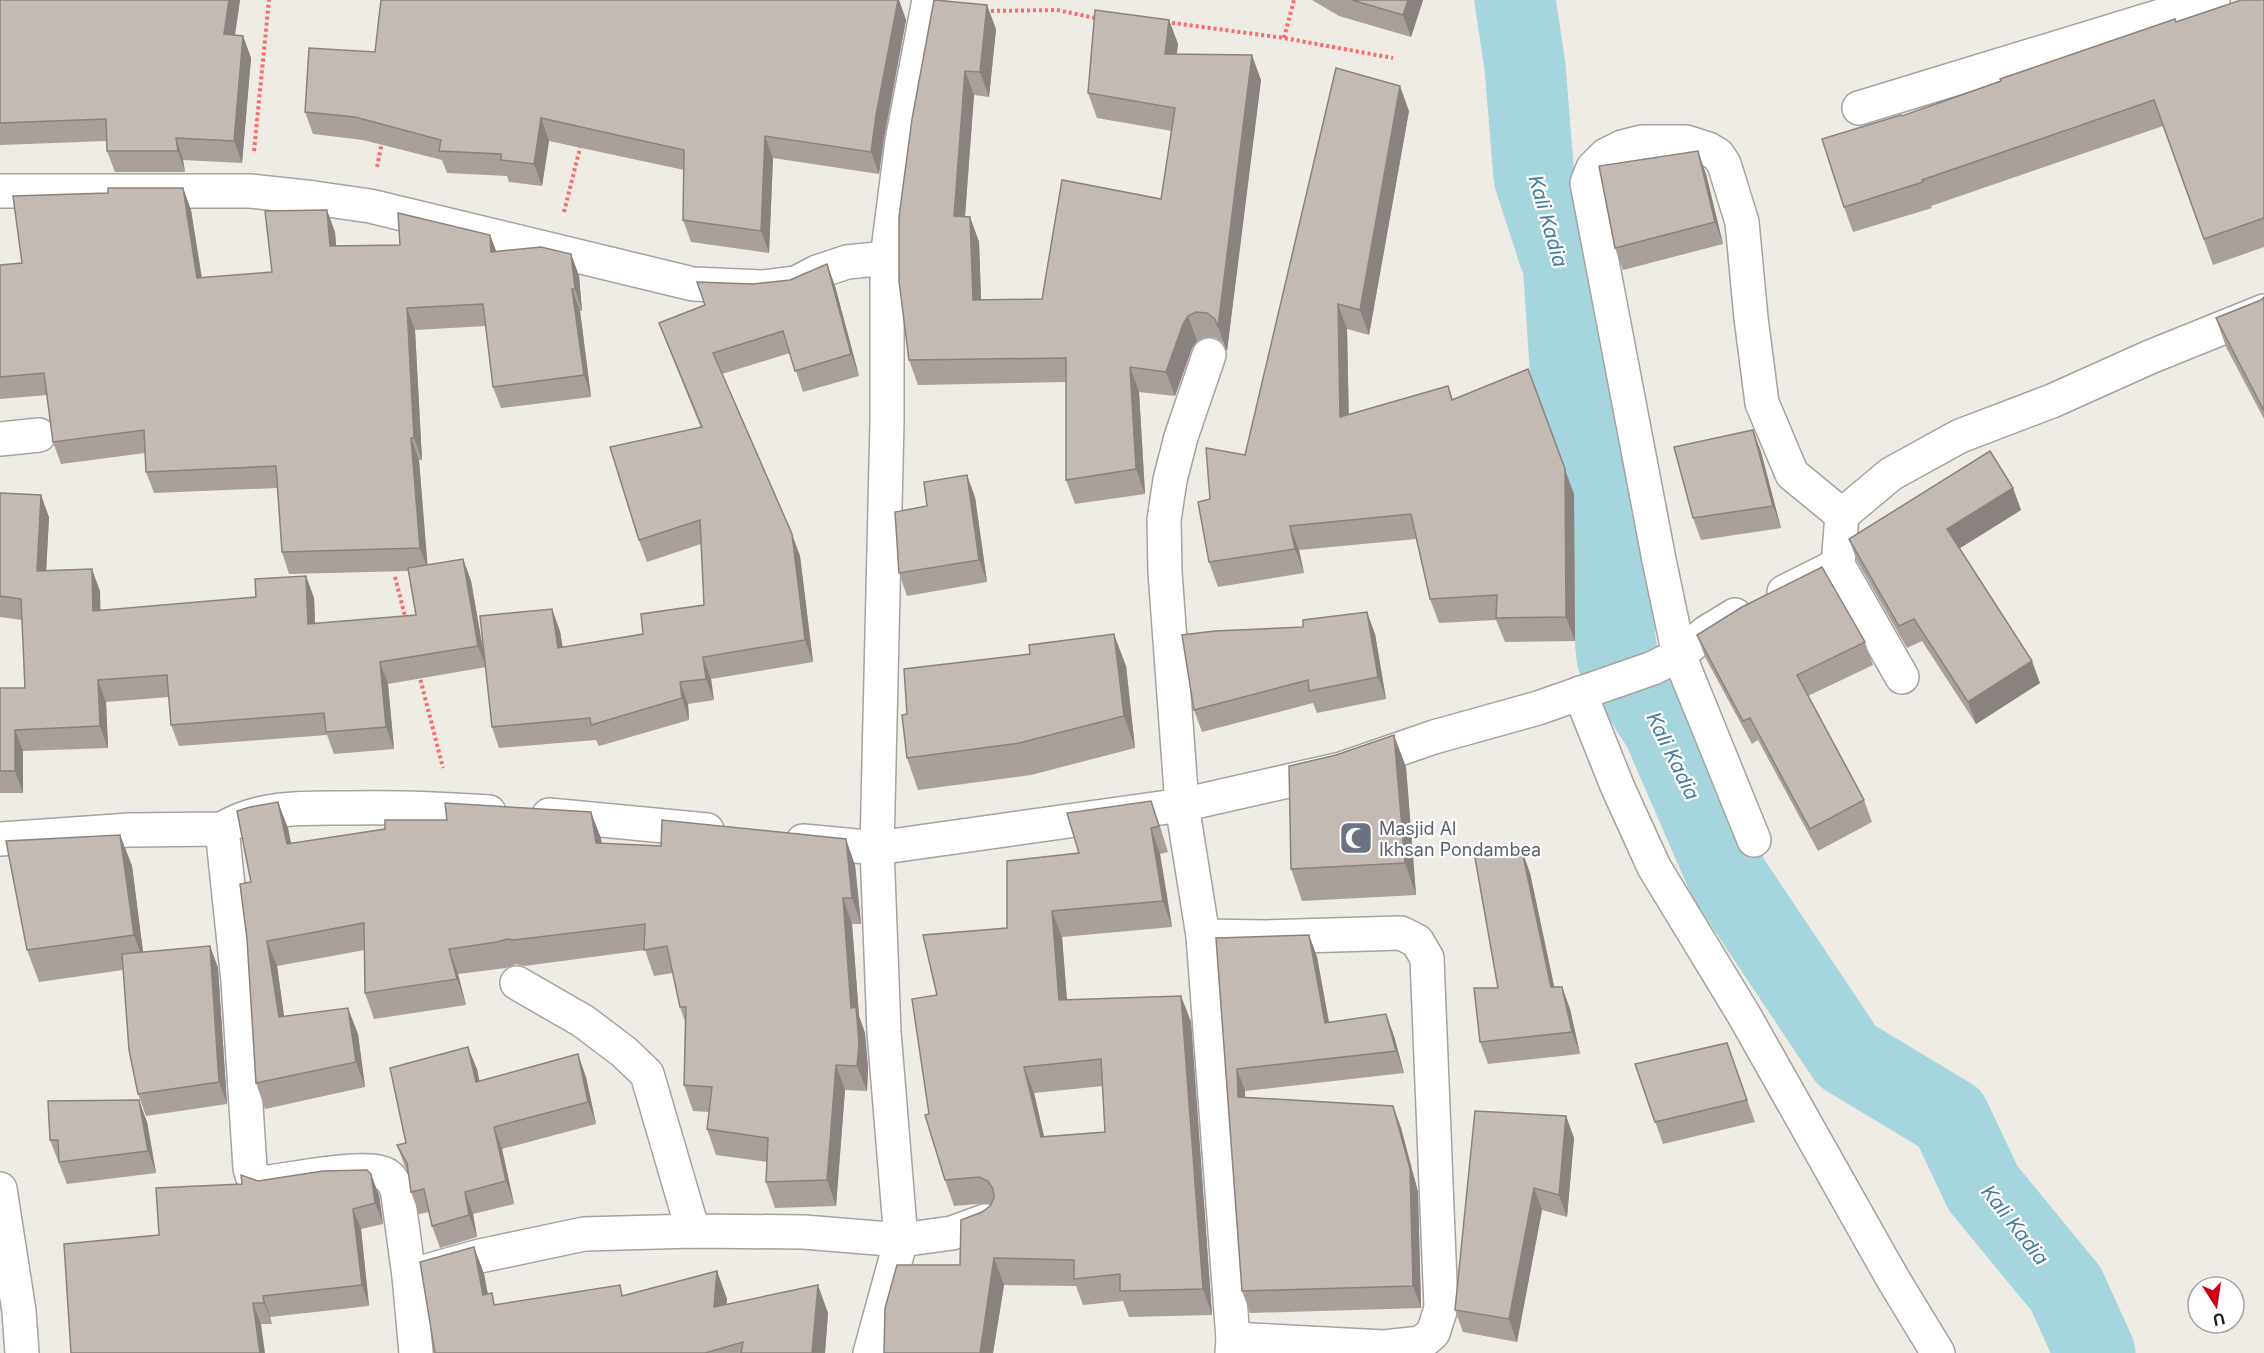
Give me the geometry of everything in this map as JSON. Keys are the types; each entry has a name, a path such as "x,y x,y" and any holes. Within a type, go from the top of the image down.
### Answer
{"street":[{"path":"1859,108 2213,0"},
{"path":"870,1353 901,1240 884,1032 877,848 887,421 887,258 902,141 928,6"},
{"path":"1754,840 1666,662 1659,560 1587,183 1593,168 1606,155 1622,147 1642,142 1669,141 1686,142 1718,155 1729,179 1742,222 1762,403 1792,474 1842,515"},
{"path":"0,191 250,191 370,206 693,284 762,287 796,283 817,272 847,262 887,258"},
{"path":"1902,677 1838,565 1842,515 1891,474 1960,436 2264,312"},
{"path":"1203,936 1266,937 1401,933 1417,941 1427,958 1441,1308 1433,1333 1421,1344 1384,1347 1233,1346 1203,936 1182,805 1165,572 1164,520 1170,480 1181,437 1209,355"},
{"path":"0,439 39,435"},
{"path":"775,838 877,848 1182,805 1341,769 1434,737 1538,708 1666,662 1731,617 1838,565"},
{"path":"1588,690 1618,788 1654,867 1744,1015 1893,1279 1938,1353"},
{"path":"0,839 130,830 222,829 235,821 255,814 294,808 412,807 589,818 741,835"},
{"path":"222,829 238,981 252,1175 263,1183 373,1170 388,1176 397,1188 409,1276 416,1353"},
{"path":"517,983 583,1021 624,1052 647,1074 693,1231"},
{"path":"0,1189 19,1311 22,1353"},
{"path":"409,1276 480,1256 584,1234 693,1231 804,1232 901,1240 952,1233 985,1221"}],"path":[{"path":"250,191 269,0"},
{"path":"1284,38 1294,0"},
{"path":"928,6 1058,10 1104,20"},
{"path":"1161,22 1284,38 1394,58"},
{"path":"370,206 382,137"},
{"path":"554,251 583,139"},
{"path":"395,578 407,624"},
{"path":"418,670 453,810"}],"building":[{"path":"0,0 229,0 224,34 243,36 234,141 176,138 178,151 107,151 106,119 0,123"},
{"path":"381,0 898,0 871,152 765,136 761,231 683,220 684,150 541,118 534,164 501,160 501,154 439,151 441,140 355,117 305,112 309,48 375,52"},
{"path":"934,0 987,5 980,72 965,71 954,216 970,217 973,300 1042,299 1062,180 1161,199 1175,108 1088,93 1095,10 1169,20 1165,54 1252,55 1218,327 1215,319 1207,313 1196,312 1188,316 1183,324 1166,372 1130,367 1136,469 1066,480 1066,358 909,360 899,281 899,217 912,119"},
{"path":"1352,0 1408,0 1403,15"},
{"path":"2241,0 2264,0 2264,218 2204,239 2154,100 1922,180 1923,182 1844,207 1822,139 1902,116 2001,81 2000,79 2175,19 2176,22"},
{"path":"1336,68 1400,86 1360,310 1338,304 1340,417 1448,386 1452,400 1528,369 1565,469 1566,617 1496,618 1497,595 1430,599 1411,514 1290,526 1295,549 1209,562 1198,502 1210,499 1206,448 1245,455"},
{"path":"1698,151 1715,222 1615,248 1599,166"},
{"path":"108,188 183,188 197,278 272,272 265,211 327,210 330,246 400,245 398,213 490,235 491,252 541,247 571,254 575,289 572,289 584,375 493,387 483,304 407,308 414,438 411,438 420,548 282,552 276,466 146,472 144,430 53,442 44,373 0,377 0,265 22,263 13,196 108,193"},
{"path":"827,264 851,354 795,371 783,331 713,353 792,534 805,640 703,657 706,679 680,682 682,698 591,725 590,718 492,727 480,616 552,609 558,648 643,634 641,614 704,605 700,520 639,540 610,447 702,427 659,323 705,305 697,282 753,284 790,280"},
{"path":"2264,297 2264,411 2216,318"},
{"path":"1753,430 1773,506 1693,518 1674,447"},
{"path":"1990,451 2013,488 1947,529 2032,661 1968,702 1914,619 1899,626 1849,539"},
{"path":"967,475 979,560 899,573 895,512 927,506 924,482"},
{"path":"0,493 41,495 37,571 92,569 93,611 256,597 255,579 306,576 308,624 416,615 408,568 463,559 478,646 380,662 386,727 326,732 324,713 171,725 167,675 98,680 100,726 15,730 15,771 0,771 0,688 25,688 21,599 0,596"},
{"path":"1822,567 1865,642 1797,675 1864,800 1810,829 1750,718 1743,721 1697,635 1742,607"},
{"path":"1367,612 1378,677 1309,691 1308,680 1194,710 1182,635 1215,631 1303,627 1303,620"},
{"path":"1114,634 1124,716 1019,743 907,758 902,715 907,714 904,669 1030,654 1029,645"},
{"name":"Masjid Al Ikhsan Pondambea","path":"1394,735 1405,863 1291,869 1289,766 1336,755"},
{"path":"1151,801 1159,826 1151,828 1163,901 1052,911 1059,1000 1181,996 1203,1289 1120,1291 1120,1274 1074,1279 1074,1260 994,1258 980,1353 884,1353 885,1308 897,1265 960,1265 961,1220 982,1212 990,1206 994,1198 993,1189 988,1181 979,1177 945,1180 925,1115 929,1114 912,999 937,995 923,935 1007,928 1007,861 1079,853 1067,813","holes":["1101,1059 1105,1132 1041,1137 1024,1067"]},
{"path":"278,802 287,844 385,829 385,820 447,820 445,803 591,812 596,843 661,846 662,820 846,839 852,898 843,898 851,1008 856,1007 859,1043 857,1066 836,1065 827,1180 766,1182 768,1138 707,1129 712,1087 684,1085 686,1007 680,1007 667,946 644,950 645,924 507,939 449,949 457,979 365,993 364,923 267,941 279,1017 348,1008 356,1062 256,1083 247,939 240,884 251,882 237,811"},
{"path":"120,835 134,935 27,950 6,841"},
{"path":"1522,851 1551,987 1562,987 1572,1032 1480,1042 1474,988 1498,988 1475,858"},
{"path":"1309,935 1325,1023 1386,1014 1396,1051 1237,1069 1238,1097 1393,1106 1410,1169 1413,1286 1242,1291 1216,938"},
{"path":"210,946 219,1082 138,1094 129,1050 122,954"},
{"path":"1727,1043 1747,1100 1655,1122 1635,1064"},
{"path":"468,1047 476,1082 578,1054 588,1102 494,1127 506,1181 465,1192 469,1215 432,1226 424,1189 411,1192 407,1163 397,1145 406,1143 390,1068"},
{"path":"139,1100 148,1151 59,1162 58,1140 50,1140 48,1101"},
{"path":"1475,1111 1566,1116 1559,1195 1534,1188 1509,1319 1455,1310"},
{"path":"367,1170 371,1174 375,1203 353,1209 362,1285 263,1296 264,1303 253,1303 260,1353 71,1353 64,1244 159,1235 156,1188 242,1184 241,1175 258,1181 323,1171"},
{"path":"474,1247 483,1295 492,1293 494,1305 620,1285 622,1296 717,1271 714,1307 818,1285 812,1353 741,1353 743,1342 705,1353 435,1353 420,1262"}],"waterway":[{"name":"Kali Kadia","path":"1515,0 1525,67 1534,177 1563,261 1570,365 1596,450 1617,657 1663,728 1728,878 1847,1056 1950,1118 1983,1188 2066,1289 2095,1353"}],"place":[{"name":"Masjid Al Ikhsan Pondambea","path":"1356,838"}]}
